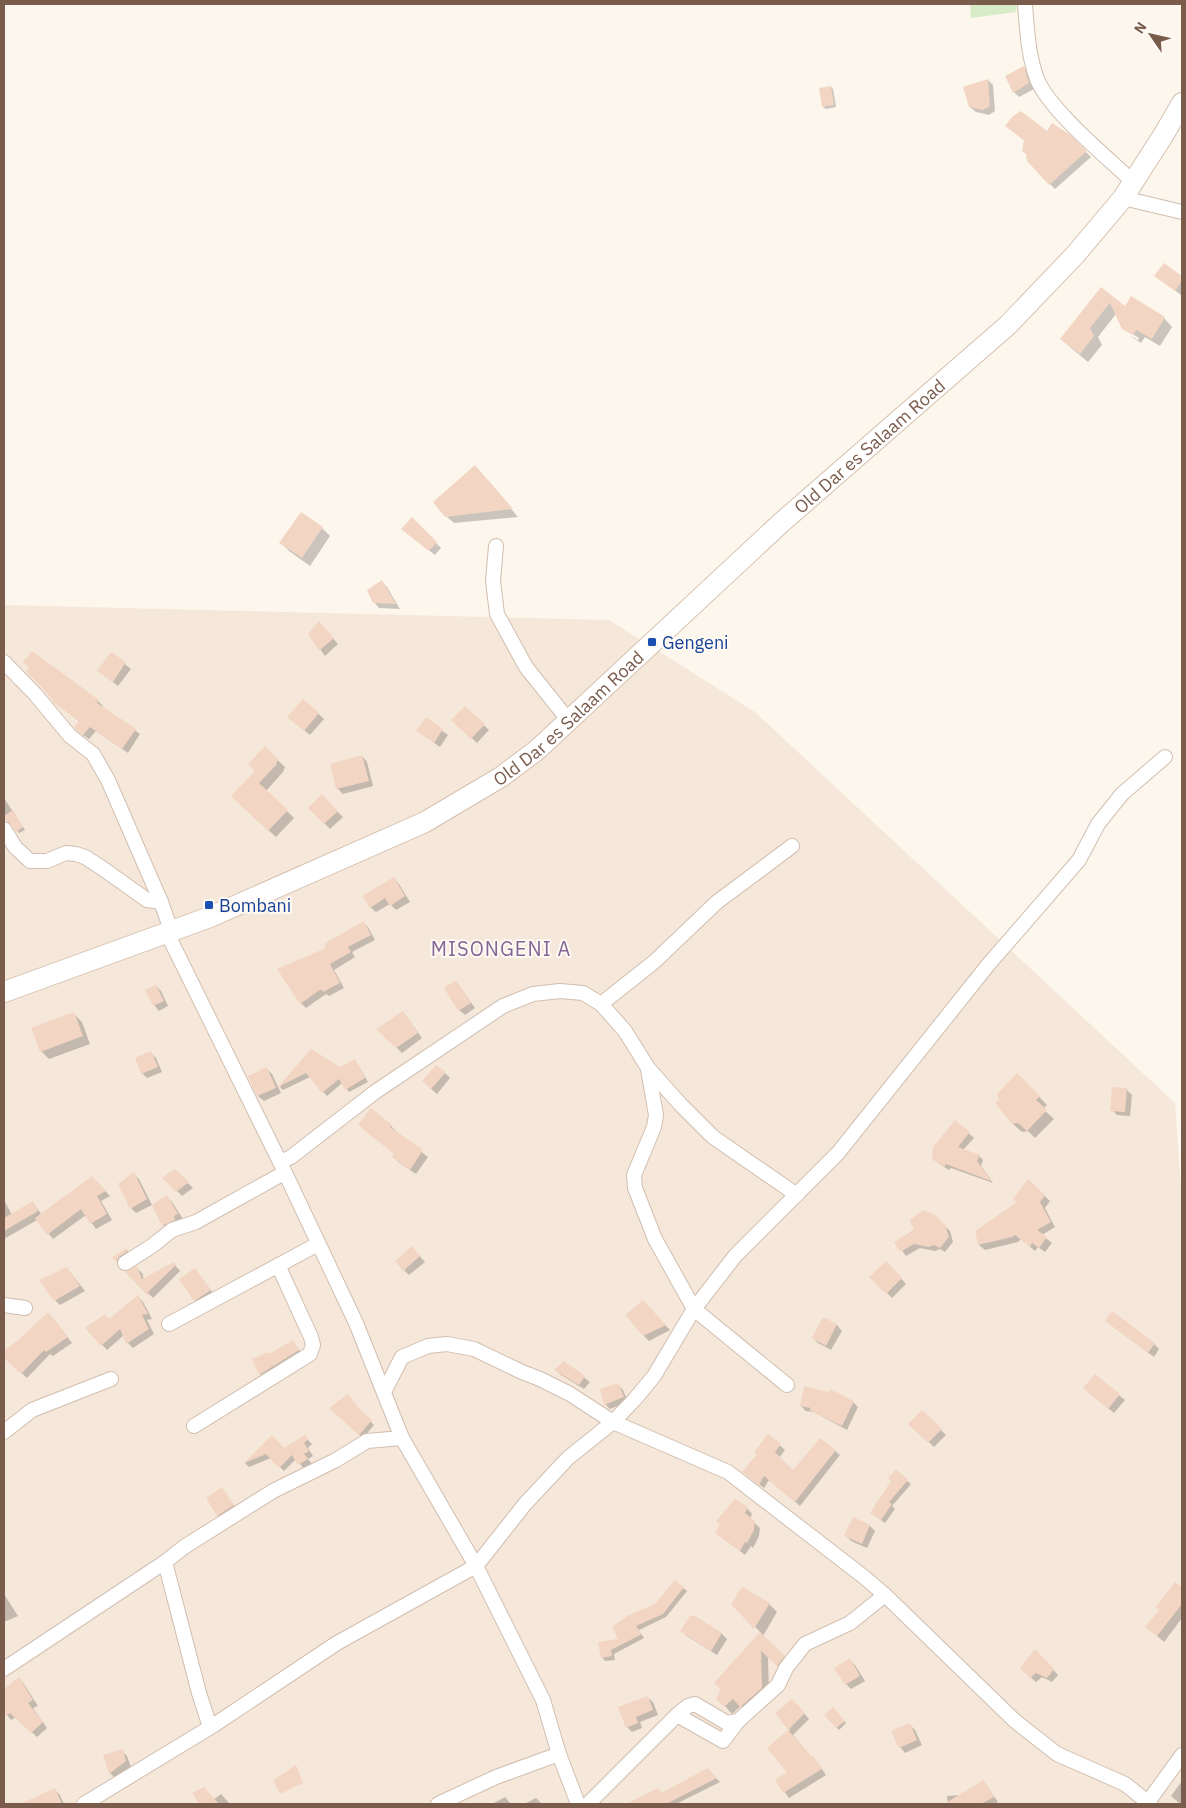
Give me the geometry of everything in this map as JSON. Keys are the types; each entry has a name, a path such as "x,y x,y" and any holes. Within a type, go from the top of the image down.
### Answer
{"street":[{"path":"1025,4 1028,40 1037,79 1053,104 1128,190 1182,212"},
{"name":"Old Dar es Salaam Road","path":"4,992 210,916 425,822 501,777 537,750 782,522 1008,325 1075,255 1128,190 1182,103"},
{"path":"496,546 493,581 497,614 526,667 569,721"},
{"path":"4,662 70,736 93,754 108,780 161,902 169,932 356,1323 402,1438 476,1566 542,1700 559,1754 578,1804"},
{"path":"84,1804 210,1727 337,1643 476,1566 525,1504 568,1458 613,1422 636,1400 654,1376 694,1309 736,1256 838,1153 988,966 1078,860 1098,824 1122,794 1165,757"},
{"path":"4,829 15,847 30,861 47,861 66,853 76,854 85,857 102,868 147,900 161,902"},
{"path":"601,1004 654,962 717,902 792,846"},
{"path":"125,1262 152,1246 172,1230 196,1222 282,1168 292,1157 375,1092 503,1006 532,994 560,991 582,993 601,1004 625,1031 648,1068 713,1137 797,1194"},
{"path":"648,1068 656,1115 654,1127 634,1175 635,1188 654,1238 694,1309 788,1385"},
{"path":"169,1324 318,1244"},
{"path":"194,1426 310,1354 313,1345 311,1337 278,1265"},
{"path":"4,1305 25,1308"},
{"path":"384,1392 402,1357 428,1346 447,1344 474,1349 540,1379 570,1394 613,1422 728,1472 864,1577 1015,1721 1057,1754 1125,1784 1149,1803 1182,1755"},
{"path":"4,1432 32,1410 111,1379"},
{"path":"4,1669 165,1562 184,1546 273,1491 336,1460 367,1440 402,1438"},
{"path":"165,1562 198,1693 210,1727"},
{"path":"588,1804 688,1706 695,1704 727,1723 738,1721 778,1685 786,1668 805,1644 850,1623 885,1595"},
{"path":"438,1804 496,1777 559,1754"}],"shaded area":[{"path":"4,605 609,620 755,712 1175,1103 1182,1203 1182,1804 4,1804"}],"green space":[{"path":"970,4 1017,4 1016,12 971,18"}],"building":[{"path":"1024,66 1029,83 1013,93 1005,76"},
{"path":"988,79 990,106 983,110 969,107 963,87"},
{"path":"831,86 834,105 822,107 819,88"},
{"path":"1021,111 1047,131 1052,123 1069,134 1087,151 1049,185 1027,161 1026,154 1022,151 1024,140 1005,126 1013,116"},
{"path":"1164,263 1182,276 1182,281 1175,291 1154,276"},
{"path":"1101,287 1125,306 1131,296 1165,317 1152,339 1136,330 1133,335 1122,329 1110,303 1090,328 1094,336 1080,354 1060,339"},
{"path":"475,465 513,509 445,517 433,502"},
{"path":"301,512 323,527 302,558 279,543"},
{"path":"412,517 437,542 429,551 401,529"},
{"path":"382,580 396,604 373,603 367,590"},
{"path":"319,621 334,638 319,651 308,634"},
{"path":"32,651 99,700 97,703 136,729 122,749 90,727 83,735 76,730 74,727 79,721 54,703 26,671 29,667 23,662"},
{"path":"111,652 126,662 113,682 97,671"},
{"path":"303,699 319,713 304,731 287,717"},
{"path":"465,706 485,724 471,739 451,720"},
{"path":"426,717 443,729 434,743 416,731"},
{"path":"265,746 278,759 276,765 259,783 288,810 268,831 231,796 255,771 248,764"},
{"path":"362,755 369,781 336,789 330,764"},
{"path":"322,794 338,811 324,824 308,808"},
{"path":"13,810 23,827 16,832 4,818"},
{"path":"394,877 405,896 390,906 385,898 370,908 362,896"},
{"path":"364,921 371,935 348,947 351,952 330,964 340,983 323,992 321,989 300,1004 277,969 326,948 324,944"},
{"path":"456,980 471,1003 458,1011 444,988"},
{"path":"156,985 164,1001 153,1006 145,990"},
{"path":"403,1011 418,1033 396,1048 376,1029"},
{"path":"74,1012 83,1036 40,1052 31,1028"},
{"path":"311,1049 340,1067 355,1059 365,1078 345,1090 339,1079 322,1093 306,1073 278,1087"},
{"path":"151,1051 158,1067 141,1074 135,1058"},
{"path":"436,1065 446,1072 431,1089 422,1081"},
{"path":"267,1067 276,1088 257,1096 248,1076"},
{"path":"1017,1073 1040,1096 1036,1100 1047,1110 1027,1131 1018,1123 1012,1124 995,1103 999,1100 997,1094"},
{"path":"1112,1087 1127,1088 1125,1112 1110,1111"},
{"path":"371,1108 392,1125 390,1127 423,1150 410,1170 392,1157 394,1154 358,1125"},
{"path":"955,1120 970,1132 958,1147 980,1155 977,1161 991,1181 946,1164 944,1167 932,1159 933,1147"},
{"path":"175,1169 189,1182 176,1192 162,1178"},
{"path":"134,1172 147,1199 130,1209 118,1184"},
{"path":"92,1176 106,1191 97,1196 107,1214 90,1224 81,1209 47,1235 35,1218"},
{"path":"1028,1179 1045,1195 1040,1202 1051,1222 1037,1230 1047,1237 1039,1248 1032,1243 1030,1247 1015,1235 978,1245 975,1231 1017,1202 1013,1199"},
{"path":"167,1195 178,1214 174,1216 175,1220 162,1226 152,1205"},
{"path":"33,1201 38,1211 4,1231 4,1218"},
{"path":"923,1210 935,1215 945,1225 949,1237 940,1248 934,1245 929,1247 914,1244 900,1252 894,1242 914,1230 910,1220"},
{"path":"412,1246 420,1256 403,1271 395,1261"},
{"path":"127,1248 128,1251 120,1256 116,1262 112,1257"},
{"path":"886,1261 902,1278 886,1294 869,1277"},
{"path":"174,1262 176,1265 148,1292 148,1296 125,1272 137,1266 142,1279"},
{"path":"67,1267 80,1286 54,1301 39,1280"},
{"path":"195,1268 211,1290 194,1301 179,1279"},
{"path":"138,1295 148,1314 142,1315 149,1329 126,1344 120,1329 101,1346 85,1328 105,1314 109,1319"},
{"path":"643,1300 666,1325 643,1336 625,1315"},
{"path":"1112,1311 1155,1343 1148,1353 1105,1321"},
{"path":"48,1312 68,1337 46,1352 44,1350 21,1374 4,1358 4,1350 16,1342"},
{"path":"823,1317 837,1324 826,1346 812,1338"},
{"path":"293,1340 299,1350 259,1375 252,1359 268,1352 269,1354"},
{"path":"564,1361 585,1376 579,1385 554,1370"},
{"path":"1095,1374 1120,1394 1108,1409 1083,1388"},
{"path":"618,1383 624,1397 604,1405 600,1389"},
{"path":"804,1386 828,1392 830,1389 854,1401 842,1426 809,1410 811,1408 800,1406"},
{"path":"348,1394 360,1410 372,1420 359,1435 329,1408"},
{"path":"922,1410 942,1429 928,1443 908,1424"},
{"path":"768,1434 781,1444 775,1452 793,1470 820,1438 836,1450 795,1502 764,1476 759,1485 742,1472 757,1454 754,1452"},
{"path":"272,1435 284,1448 305,1435 308,1439 304,1443 309,1451 304,1454 308,1459 298,1465 292,1455 279,1468 266,1454 244,1463"},
{"path":"896,1469 908,1480 889,1502 892,1504 881,1520 870,1513 891,1481 888,1478"},
{"path":"222,1487 234,1505 217,1516 206,1498"},
{"path":"735,1499 748,1507 745,1513 755,1521 754,1530 740,1551 715,1533 720,1524 716,1521"},
{"path":"853,1517 870,1525 862,1544 844,1536"},
{"path":"675,1580 684,1587 663,1614 636,1626 642,1634 611,1650 612,1656 601,1658 598,1642 618,1639 612,1627 629,1615 655,1604"},
{"path":"1175,1582 1182,1588 1182,1604 1157,1636 1145,1627 1159,1610 1156,1607"},
{"path":"742,1587 770,1603 754,1629 731,1604"},
{"path":"690,1616 695,1616 722,1633 711,1651 680,1631"},
{"path":"760,1632 785,1656 777,1666 761,1651 762,1688 740,1707 733,1699 724,1707 716,1699 721,1689 714,1683"},
{"path":"1035,1649 1054,1669 1047,1678 1036,1673 1030,1678 1020,1668"},
{"path":"850,1658 860,1676 845,1685 834,1668"},
{"path":"19,1677 33,1700 28,1703 43,1722 31,1733 10,1713 4,1716 4,1689"},
{"path":"648,1696 653,1710 636,1717 638,1723 626,1728 618,1707"},
{"path":"792,1699 805,1713 788,1730 775,1713"},
{"path":"833,1707 845,1721 836,1728 824,1715"},
{"path":"910,1723 917,1740 899,1748 891,1731"},
{"path":"788,1730 813,1756 822,1769 783,1793 775,1780 787,1772 767,1748"},
{"path":"123,1749 126,1761 109,1774 103,1755"},
{"path":"296,1765 303,1783 280,1794 273,1780"},
{"path":"708,1768 717,1778 666,1804 626,1804 658,1788 661,1793"},
{"path":"984,1780 994,1797 981,1804 944,1804"},
{"path":"204,1787 219,1804 199,1804 192,1793"},
{"path":"55,1788 62,1804 20,1804"}],"place":[{"name":"Gengeni","path":"652,642"},
{"name":"Bombani","path":"209,905"}],"district":[{"name":"MISONGENI A","path":"501,948"}]}
